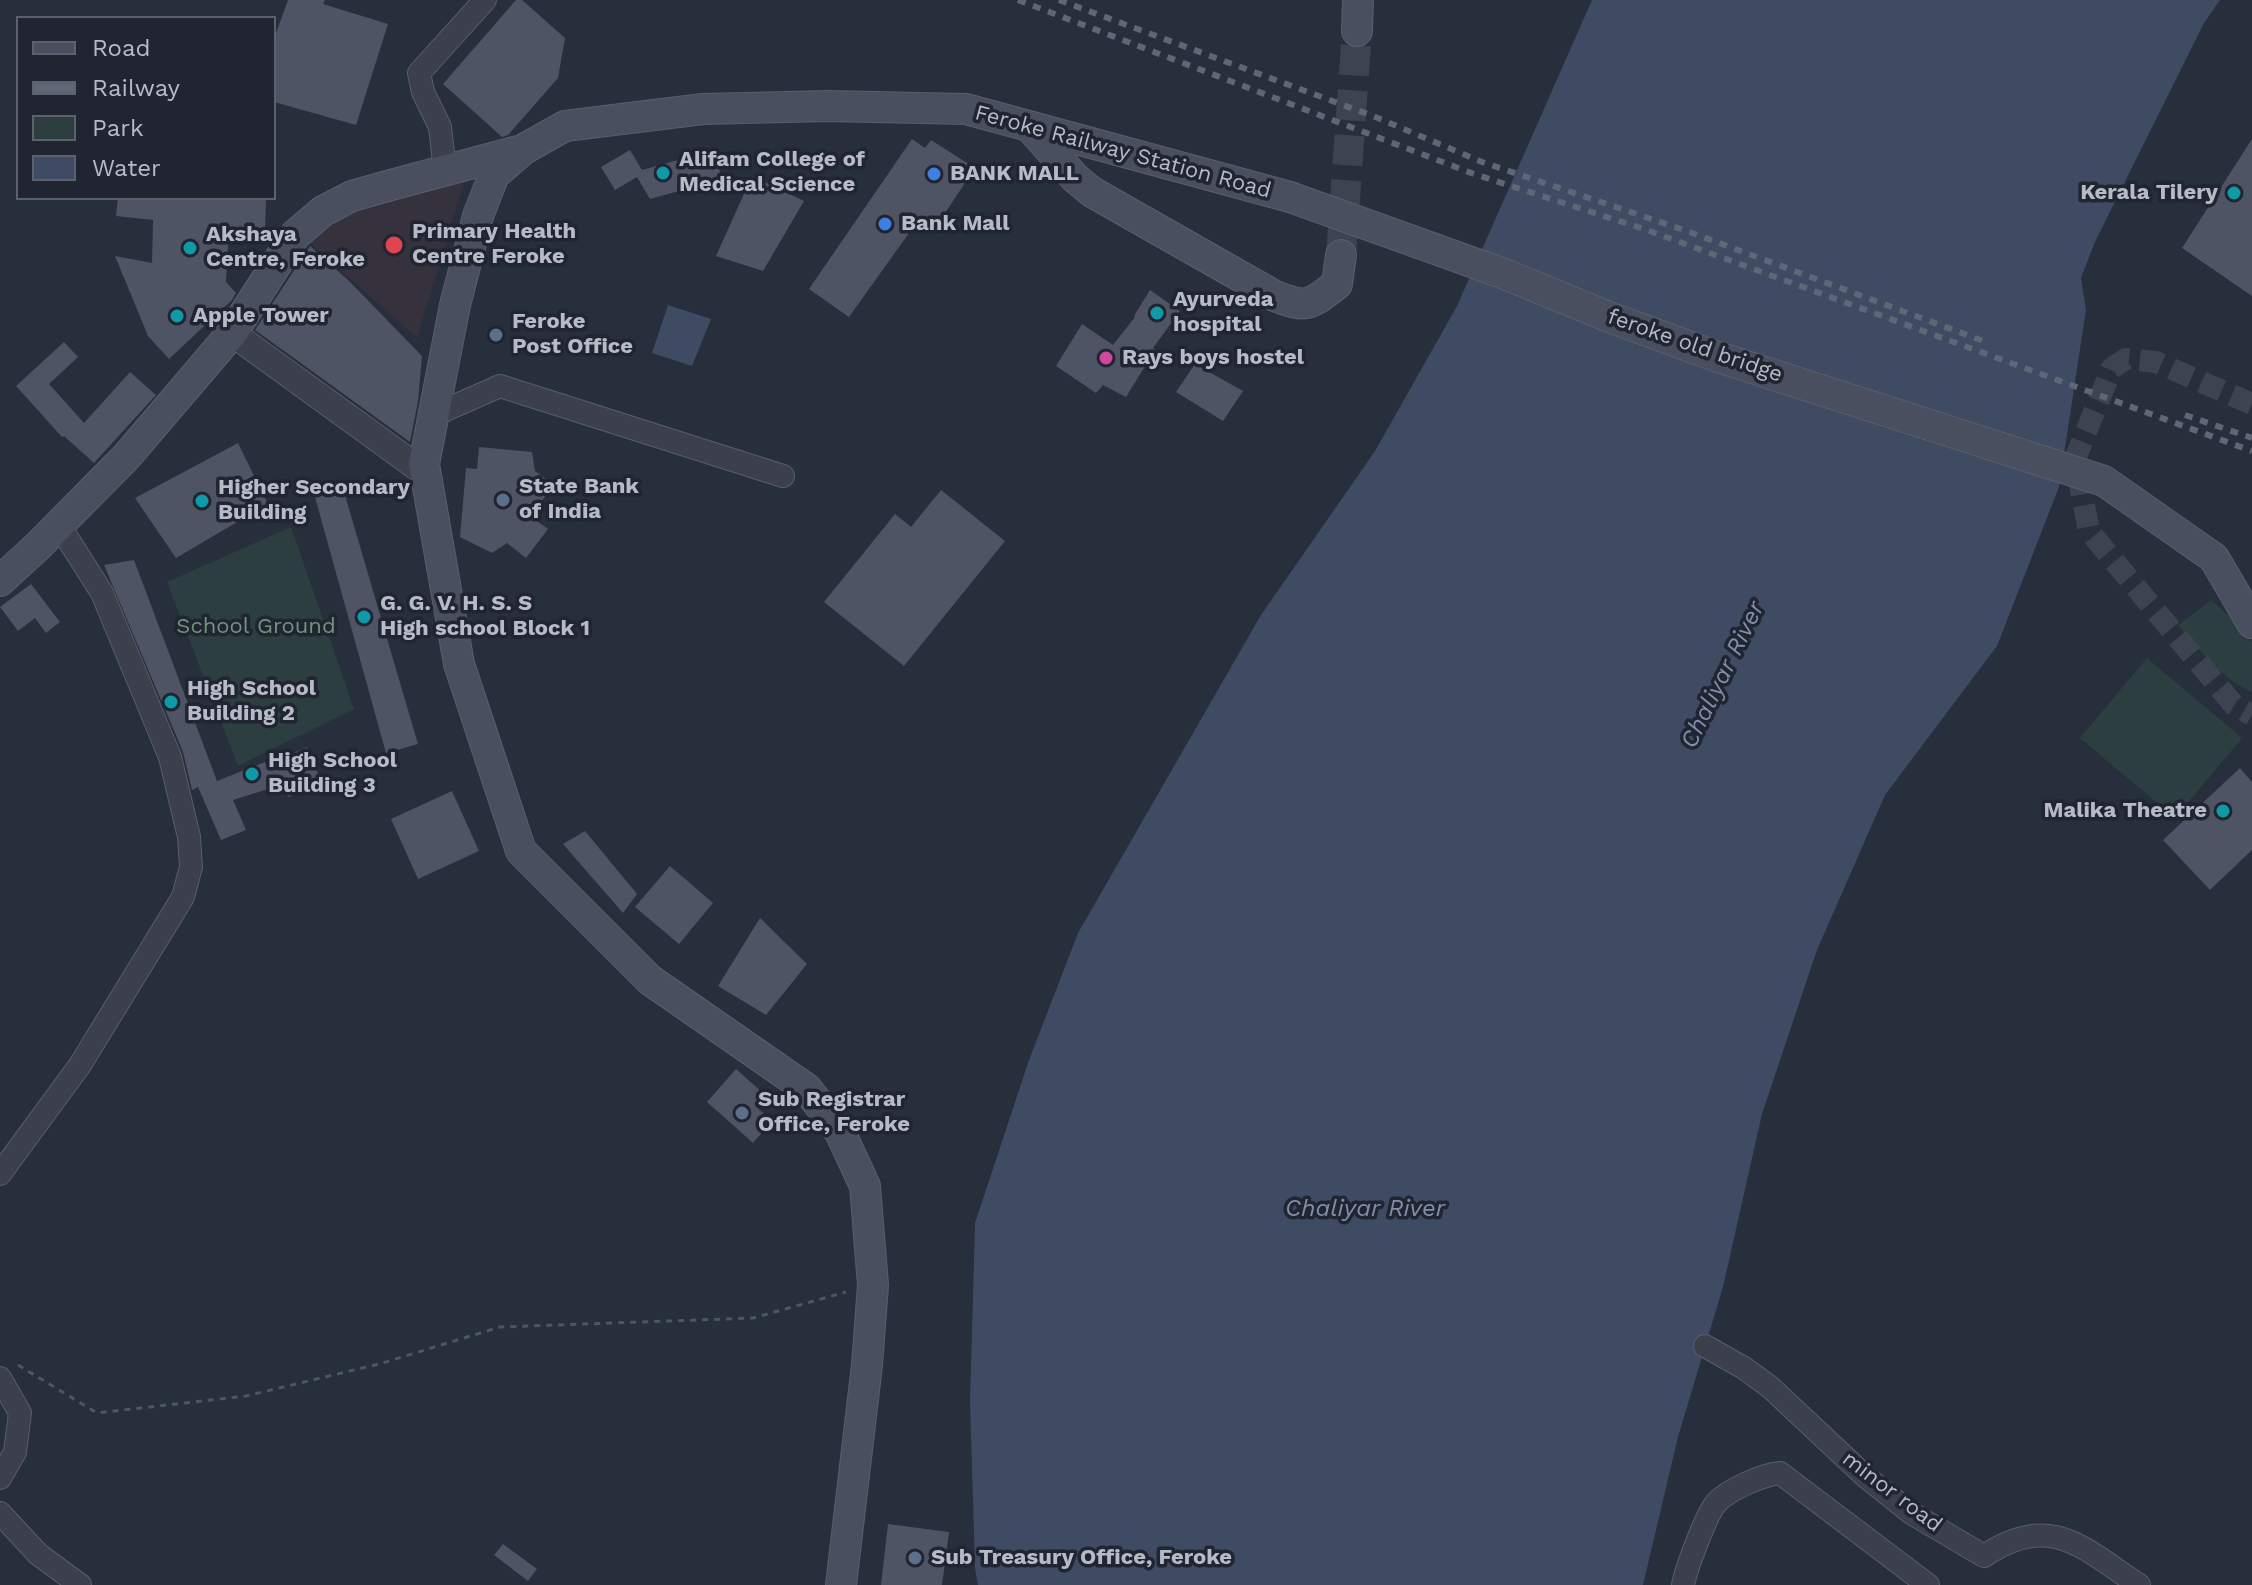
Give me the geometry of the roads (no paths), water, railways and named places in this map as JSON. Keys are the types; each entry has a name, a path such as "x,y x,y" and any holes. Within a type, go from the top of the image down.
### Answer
{"main road":[{"path":"1357,31 1358,0"},
{"name":"Feroke Railway Station Road","path":"841,1585 867,1365 873,1285 865,1186 840,1132 807,1089 650,980 521,851 459,664 424,464 455,305 478,216 494,175 524,149 565,126 703,109 828,106 966,109 1290,197"},
{"path":"1029,126 1075,178 1092,192 1275,296 1296,304 1316,301 1337,284 1341,255"},
{"path":"0,581 127,456 232,333 295,235 323,211 352,196 524,149"},
{"name":"feroke old bridge","path":"1290,197 1502,273 1718,357 2104,481 2214,558 2252,623"}],"street":[{"path":"445,171 440,127 423,92 419,73 485,0"},
{"path":"232,333 425,473"},
{"path":"434,415 500,386 783,476"},
{"path":"0,1174 80,1065 183,897 191,867 189,837 170,757 102,593 59,525"},
{"name":"minor road","path":"1705,1346 1770,1387 1866,1477 1911,1513 1984,1556 2024,1535 2053,1535 2085,1548 2139,1585"},
{"path":"0,1478 15,1452 20,1413 6,1370"},
{"path":"1683,1585 1714,1504 1727,1494 1768,1474 1780,1473 1928,1585"},
{"path":"0,1513 38,1554 80,1585"}],"water":[{"name":"Chaliyar River","path":"1592,0 2220,0 2204,23 2095,242 2081,278 2086,310 2059,487 1997,646 1885,795 1817,950 1762,1114 1723,1287 1678,1437 1643,1585 978,1585 970,1402 975,1223 1029,1060 1078,933 1261,615 1375,451 1457,306"},
{"path":"668,305 711,319 692,366 652,353"}],"tunnel":[{"path":"1341,255 1357,31"},
{"path":"2252,404 2156,362 2126,359 2112,368 2075,459 2089,531 2233,704 2252,715"}],"railway":[{"path":"1018,0 1474,174 1644,229 2252,451"},
{"path":"1059,0 1373,116 1482,162 1684,230 1986,342"},
{"path":"2185,415 2252,438"}],"place":[{"name":"Alifam College of Medical Science","path":"663,173"},
{"name":"BANK MALL","path":"934,174"},
{"name":"Kerala Tilery","path":"2234,193"},
{"name":"Bank Mall","path":"885,224"},
{"name":"Primary Health Centre Feroke","path":"394,245"},
{"name":"Akshaya Centre, Feroke","path":"190,248"},
{"name":"Ayurveda hospital","path":"1157,313"},
{"name":"Apple Tower","path":"177,316"},
{"name":"Feroke Post Office","path":"496,335"},
{"name":"Rays boys hostel","path":"1106,358"},
{"name":"State Bank of India","path":"503,500"},
{"name":"Higher Secondary Building","path":"202,501"},
{"name":"G. G. V. H. S. S High school Block 1","path":"364,617"},
{"name":"High School Building 2","path":"171,702"},
{"name":"High School Building 3","path":"252,774"},
{"name":"Malika Theatre","path":"2223,811"},
{"name":"Sub Registrar Office, Feroke","path":"742,1113"},
{"name":"Sub Treasury Office, Feroke","path":"915,1558"}],"park label":[{"name":"School Ground","path":"256,627"}]}
